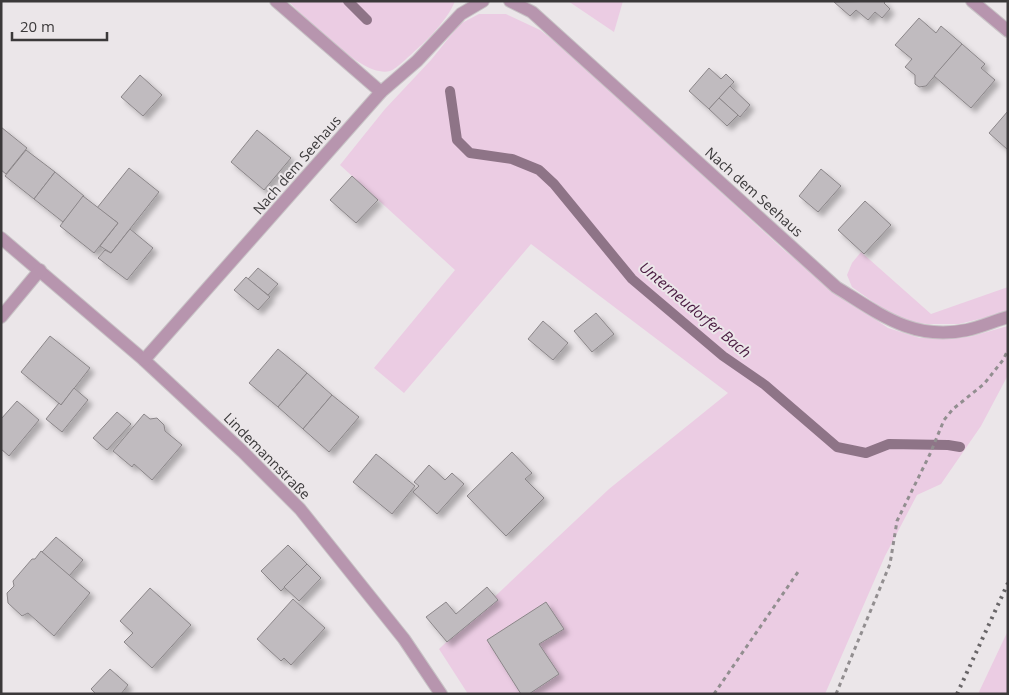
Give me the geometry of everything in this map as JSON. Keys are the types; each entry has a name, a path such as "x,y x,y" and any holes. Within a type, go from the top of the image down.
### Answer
{"street":[{"path":"276,1 381,92"},
{"name":"Nach dem Seehaus","path":"144,360 381,92 417,61 461,14 483,1"},
{"name":"Nach dem Seehaus","path":"510,1 532,12 836,286 894,322 917,331 941,333 967,330 1008,317"},
{"path":"972,1 1008,31"},
{"name":"Lindemannstraße","path":"1,238 144,360 242,450 300,509 404,639 441,694"},
{"path":"1,317 40,270"}],"path":[{"path":"836,694 890,564 897,522 930,454 944,420 953,409 984,384 1003,360 1008,350"},
{"path":"714,694 800,569"}],"shaded area":[{"path":"288,1 455,1 444,20 422,44 390,71 379,71 366,66 336,46"},
{"path":"568,1 623,1 614,32"},
{"path":"479,14 506,14 540,30 566,50 785,251 888,328 920,338 969,337 1008,326 1008,375 981,426 941,484 917,495 885,556 825,694 468,694 439,649 609,489 728,393 531,244 404,393 374,368 455,270 340,165 385,109 431,60 460,24"},
{"path":"861,252 931,314 1008,287 1008,312 959,324 927,324 900,321 852,287 847,275 852,263"},
{"path":"1008,631 1008,694 978,694 1004,639"}],"building":[{"path":"886,1 884,3 890,9 882,18 875,12 868,20 856,10 850,16 834,2"},
{"path":"919,18 936,33 941,26 962,44 926,86 919,87 915,84 915,75 905,67 912,59 895,45"},
{"path":"962,44 985,64 981,68 995,80 971,108 934,76"},
{"path":"709,68 721,79 726,74 734,82 709,109 689,91"},
{"path":"140,75 162,95 143,116 121,97"},
{"path":"730,86 750,105 740,117 719,98"},
{"path":"719,98 738,115 727,126 709,109"},
{"path":"1008,111 1008,150 989,133"},
{"path":"1,127 27,148 6,174 1,170"},
{"path":"257,130 291,158 264,190 231,162"},
{"path":"26,150 55,172 34,199 5,176"},
{"path":"129,168 159,192 111,253 100,246 118,223 97,208"},
{"path":"821,169 841,186 818,212 799,196"},
{"path":"55,172 84,196 63,222 34,199"},
{"path":"352,176 378,200 356,223 330,200"},
{"path":"83,196 118,223 94,253 60,226"},
{"path":"865,201 891,225 864,254 838,230"},
{"path":"130,229 153,248 127,280 98,258 105,250 111,253"},
{"path":"258,268 278,284 268,295 248,279"},
{"path":"246,277 270,297 258,310 234,290"},
{"path":"596,313 614,334 592,352 574,331"},
{"path":"543,321 568,343 553,360 528,339"},
{"path":"50,336 90,368 61,405 21,372"},
{"path":"278,349 307,373 278,407 249,383"},
{"path":"307,373 332,395 303,429 278,407"},
{"path":"74,388 88,400 62,432 46,419 59,403 61,405"},
{"path":"332,395 359,417 329,452 303,429"},
{"path":"17,401 39,420 9,456 1,449 1,419"},
{"path":"117,412 131,424 107,450 93,438"},
{"path":"144,414 150,419 157,418 164,425 165,431 182,445 152,480 134,464 132,467 113,451"},
{"path":"512,452 532,473 525,479 544,498 506,536 467,496"},
{"path":"376,454 415,486 392,514 353,482"},
{"path":"429,465 445,480 452,473 464,484 437,514 413,492 419,486 414,482"},
{"path":"56,537 83,560 69,576 42,552"},
{"path":"288,545 307,564 281,591 261,571"},
{"path":"41,551 90,593 54,636 28,613 22,616 8,603 7,593 14,586 13,581"},
{"path":"307,564 321,578 299,601 284,587"},
{"path":"487,587 498,600 447,642 426,617 446,602 456,614"},
{"path":"150,588 191,625 152,668 124,642 133,633 120,621"},
{"path":"293,599 325,628 291,665 284,658 281,661 257,639"},
{"path":"546,602 564,629 539,644 559,674 529,694 521,694 487,640"},
{"path":"110,669 128,685 121,694 96,694 91,689"}],"waterway":[{"path":"348,1 367,20"},
{"name":"Unterneudorfer Bach","path":"450,91 457,140 470,153 512,159 539,170 554,184 632,279 723,356 765,385 837,447 866,453 889,444 960,447"}],"railway":[{"path":"957,694 1008,583"}]}
